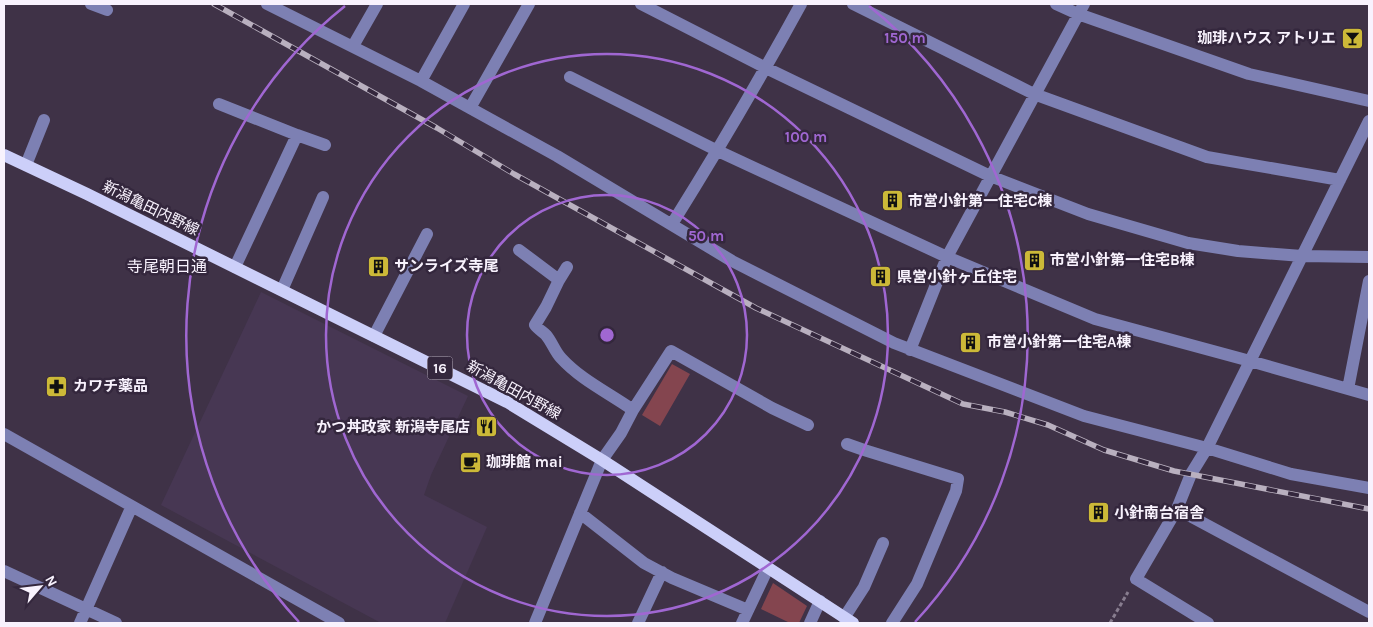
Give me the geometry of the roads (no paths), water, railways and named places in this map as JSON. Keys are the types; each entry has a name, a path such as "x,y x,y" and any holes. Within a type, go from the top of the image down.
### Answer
{"main road":[{"name":"新潟亀田内野線","path":"4,155 507,402 602,460 849,620"}],"street":[{"path":"91,4 107,10"},
{"path":"267,4 421,80 557,156 732,260 910,350 1084,416 1207,448 1291,474 1369,488"},
{"path":"353,46 377,4"},
{"path":"421,80 464,4"},
{"path":"470,108 529,4"},
{"path":"641,4 766,68 990,176 1088,214 1188,243 1238,251 1302,256 1369,257"},
{"path":"672,224 718,151 800,4"},
{"path":"853,4 1034,94 1207,157 1340,180"},
{"path":"1056,4 1081,9 1248,74 1369,100"},
{"path":"910,350 947,257 1081,9"},
{"path":"570,77 718,151 947,257 1095,319 1369,395"},
{"path":"219,104 324,145"},
{"path":"26,165 44,120"},
{"path":"1208,623 1136,579 1177,509 1191,474 1207,448 1369,121"},
{"path":"235,267 297,135"},
{"path":"282,290 324,197"},
{"path":"374,336 427,234"},
{"path":"519,250 559,280"},
{"path":"567,267 546,307 534,325 546,335 560,357 574,370 633,410"},
{"path":"1348,390 1369,281"},
{"path":"535,623 602,460 671,351 772,408 808,425"},
{"path":"4,434 132,508 339,623"},
{"path":"847,444 958,479 956,491 917,584 892,623"},
{"path":"80,623 132,508"},
{"path":"1177,509 1369,612"},
{"path":"580,513 644,563 748,610"},
{"path":"849,620 883,543"},
{"path":"742,623 768,568"},
{"path":"4,571 116,623"},
{"path":"638,623 662,572"},
{"path":"810,623 820,601"}],"railway":[{"path":"214,4 437,128 514,174 756,308 963,404 1005,412 1048,425 1104,450 1174,471 1369,509"}],"place":[{"name":"珈琲ハウス アトリエ","path":"1352,38"},
{"name":"市営小針第一住宅C棟","path":"892,201"},
{"name":"市営小針第一住宅B棟","path":"1034,260"},
{"name":"サンライズ寺尾","path":"378,266"},
{"name":"県営小針ヶ丘住宅","path":"881,277"},
{"name":"市営小針第一住宅A棟","path":"971,342"},
{"name":"カワチ薬品","path":"57,386"},
{"name":"かつ丼政家 新潟寺尾店","path":"486,427"},
{"name":"珈琲館 mai","path":"470,462"},
{"name":"小針南台宿舎","path":"1098,513"}],"district":[{"name":"寺尾朝日通","path":"167,266"}]}
